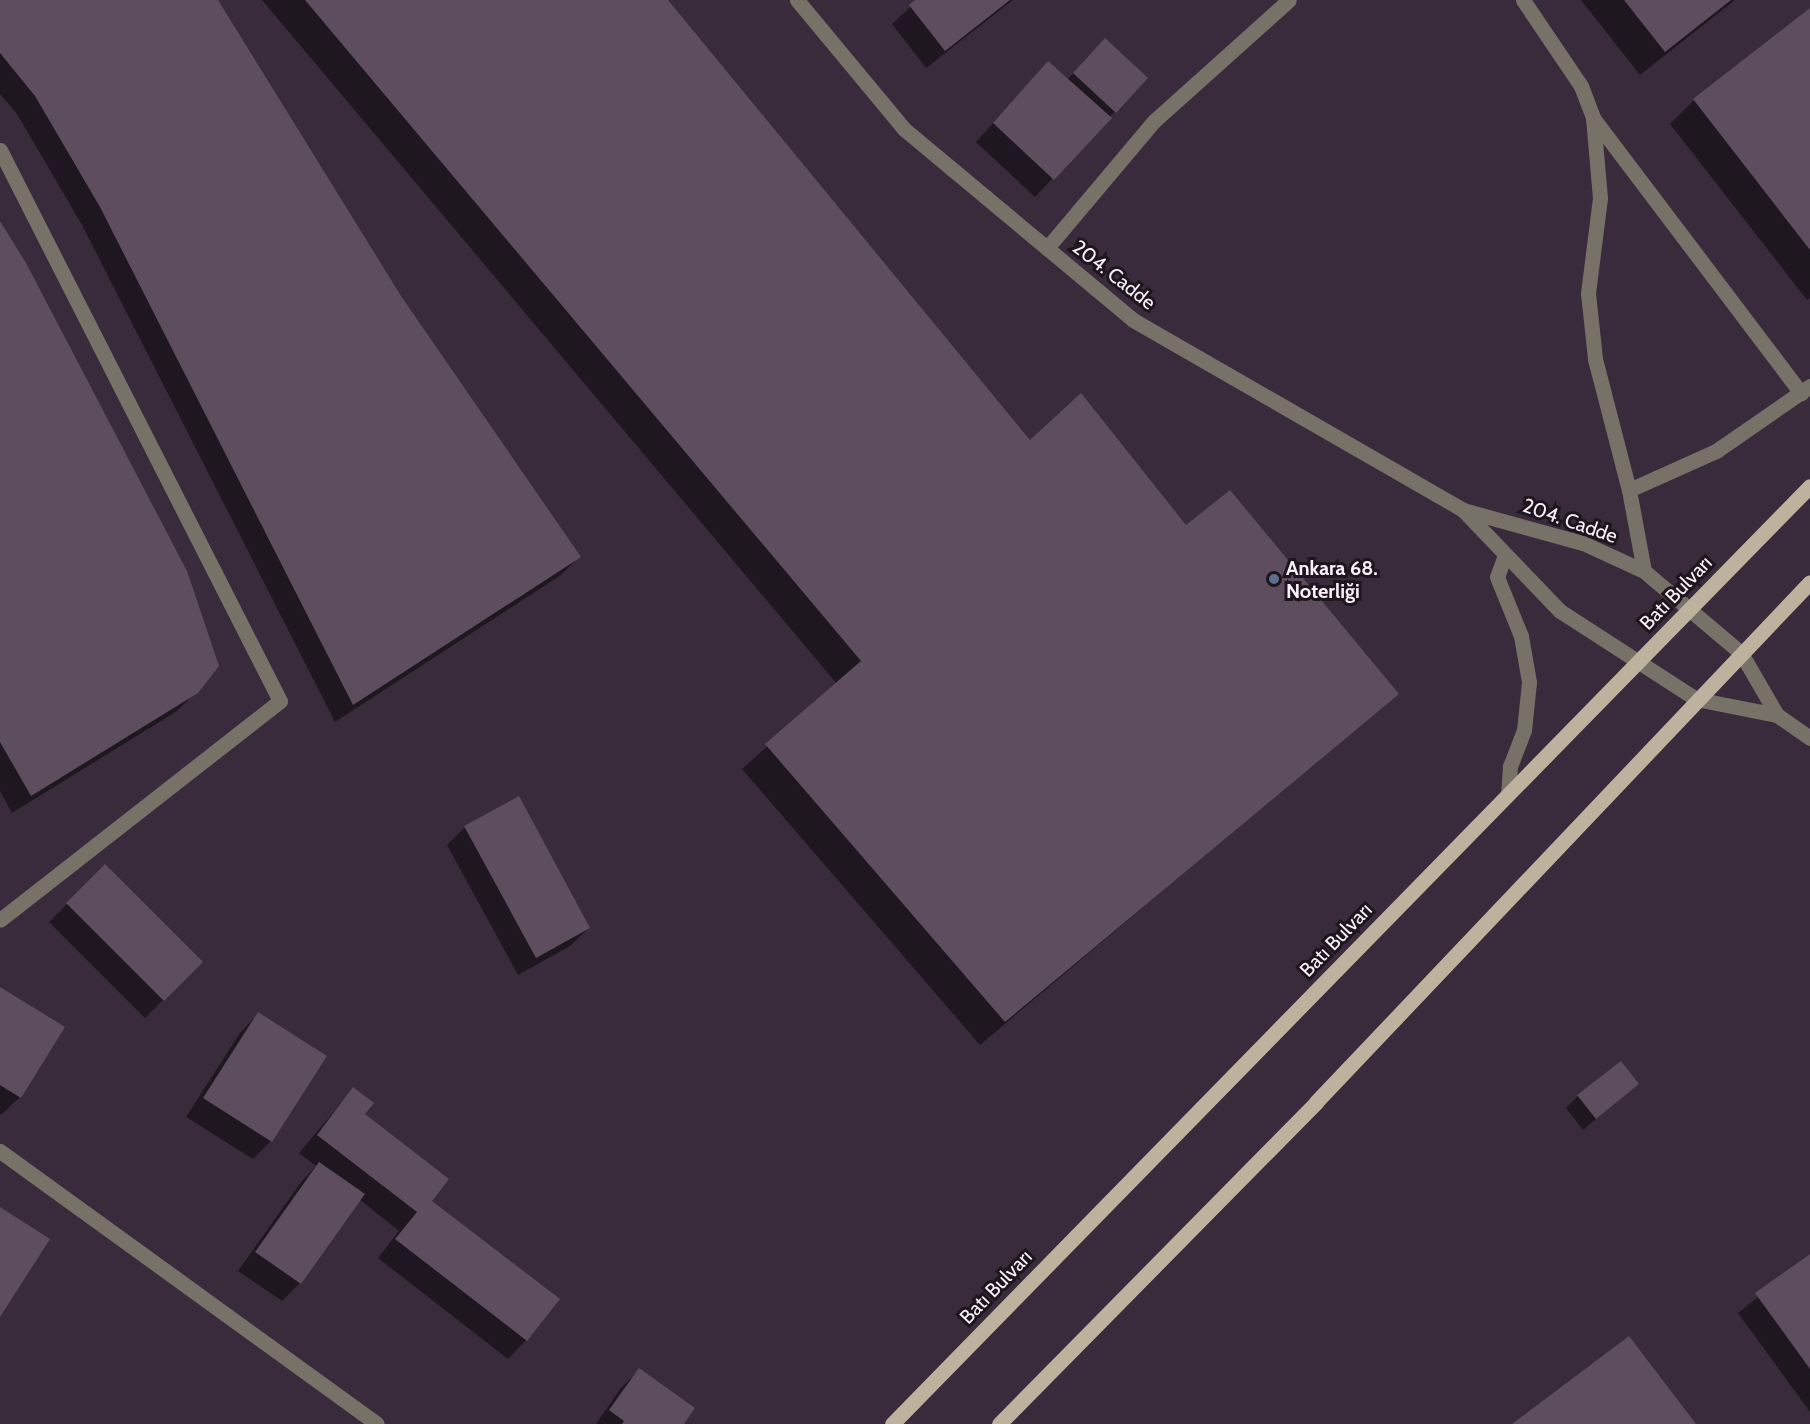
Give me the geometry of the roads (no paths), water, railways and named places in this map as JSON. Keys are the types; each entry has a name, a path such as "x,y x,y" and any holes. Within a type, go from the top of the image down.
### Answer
{"main road":[{"name":"Batı Bulvarı","path":"892,1424 1810,486"},
{"path":"999,1424 1316,1102 1696,699 1810,582"}],"street":[{"path":"1047,248 1154,120 1289,0"},
{"path":"1523,0 1581,86 1593,118 1600,198 1588,293 1590,315 1595,359 1629,490 1644,571"},
{"name":"204. Cadde","path":"804,2 904,129 1133,320 1463,510 1583,543 1644,571 1741,653 1777,715"},
{"path":"1593,118 1805,389 1716,451 1629,490"},
{"path":"0,150 280,701 0,920"},
{"name":"204. Cadde","path":"1463,510 1560,611 1696,699 1777,715 1810,738"},
{"path":"1505,555 1497,577 1521,636 1528,682 1524,730 1510,766 1508,794"},
{"path":"0,1151 377,1424"}],"place":[{"name":"Ankara 68. Noterliği","path":"1274,579"}]}
